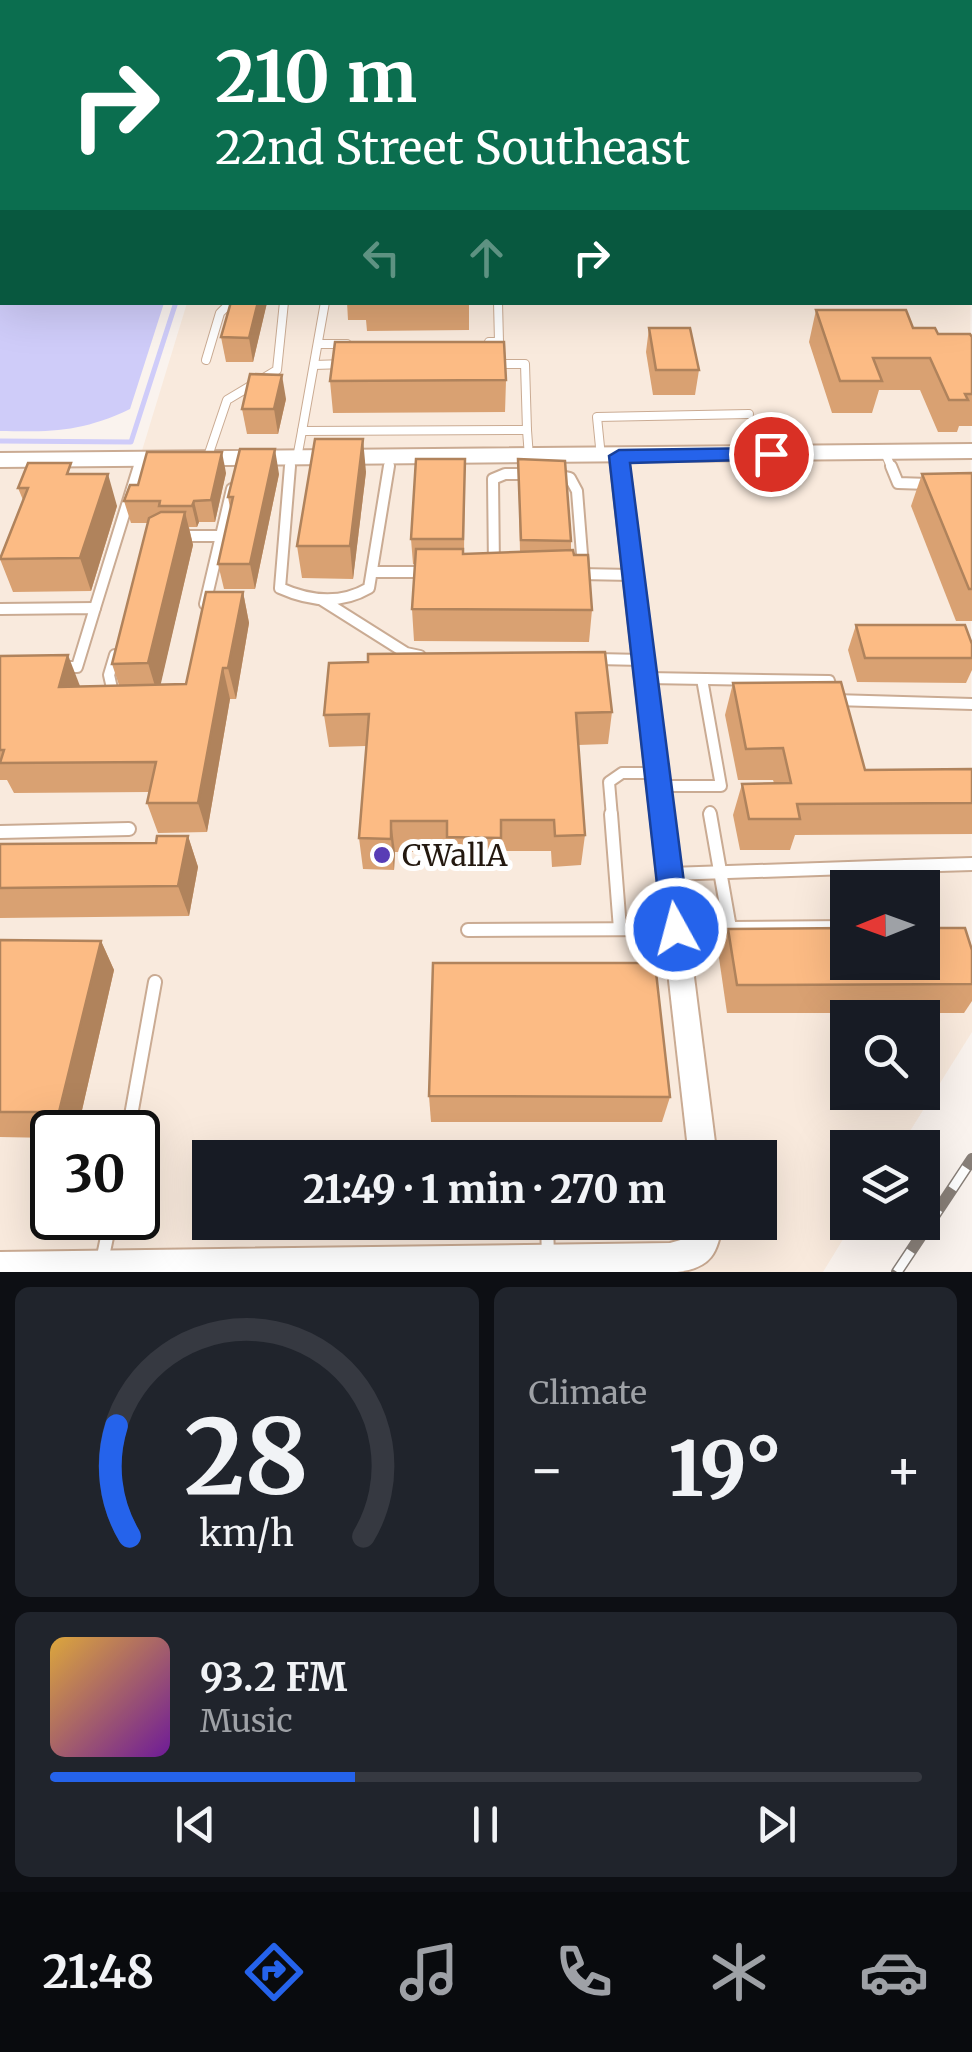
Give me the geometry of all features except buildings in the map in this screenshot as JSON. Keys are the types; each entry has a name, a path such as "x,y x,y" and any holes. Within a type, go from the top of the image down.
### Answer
{"street":[{"path":"0,460 40,468 141,460 972,451"},
{"path":"610,456 634,575 701,1140"},
{"path":"0,1266 419,1266 548,1259 616,1265 688,1256 701,1240"}],"lane":[{"path":"206,360 220,313 228,305"},
{"path":"207,459 227,400 277,370 284,305"},
{"path":"324,305 294,458 280,588 297,596 322,599 358,596 369,588 390,458"},
{"path":"481,342 499,342 498,305"},
{"path":"318,344 354,344"},
{"path":"314,364 352,364"},
{"path":"486,364 525,364 529,457"},
{"path":"610,456 597,417 748,414"},
{"path":"302,431 527,430"},
{"path":"885,452 898,483 937,484"},
{"path":"204,610 239,459"},
{"path":"38,667 77,667 141,460"},
{"path":"494,573 493,479 505,474 550,474 570,478 577,491 583,574"},
{"path":"167,536 221,536"},
{"path":"373,572 442,572"},
{"path":"476,573 512,574"},
{"path":"565,574 634,575"},
{"path":"322,599 406,653 428,658"},
{"path":"0,609 96,608"},
{"path":"120,638 109,675 116,705 132,705"},
{"path":"585,659 702,679 829,681 834,700 972,704"},
{"path":"620,929 610,782 622,773 721,786 702,679"},
{"path":"710,812 730,928 830,928"},
{"path":"0,832 128,829"},
{"path":"669,874 972,864"},
{"path":"906,866 907,870"},
{"path":"468,930 676,929"},
{"path":"132,1110 154,982"},
{"path":"90,1268 102,1240"},
{"path":"547,1240 548,1259"}],"shaded area":[{"path":"186,305 970,305 972,1032 940,1083 940,1000 830,1000 830,1110 923,1110 911,1130 830,1130 830,1240 843,1240 823,1272 0,1272 0,468 137,467"}],"water":[{"path":"0,305 163,305 130,409 66,429 0,431"}],"waterway":[{"path":"0,441 131,442 175,305"}],"railway":[{"path":"897,1272 972,1159"}],"place":[{"name":"CWallA","path":"382,855"}],"route":[{"path":"676,929 619,456 771,454"}]}
